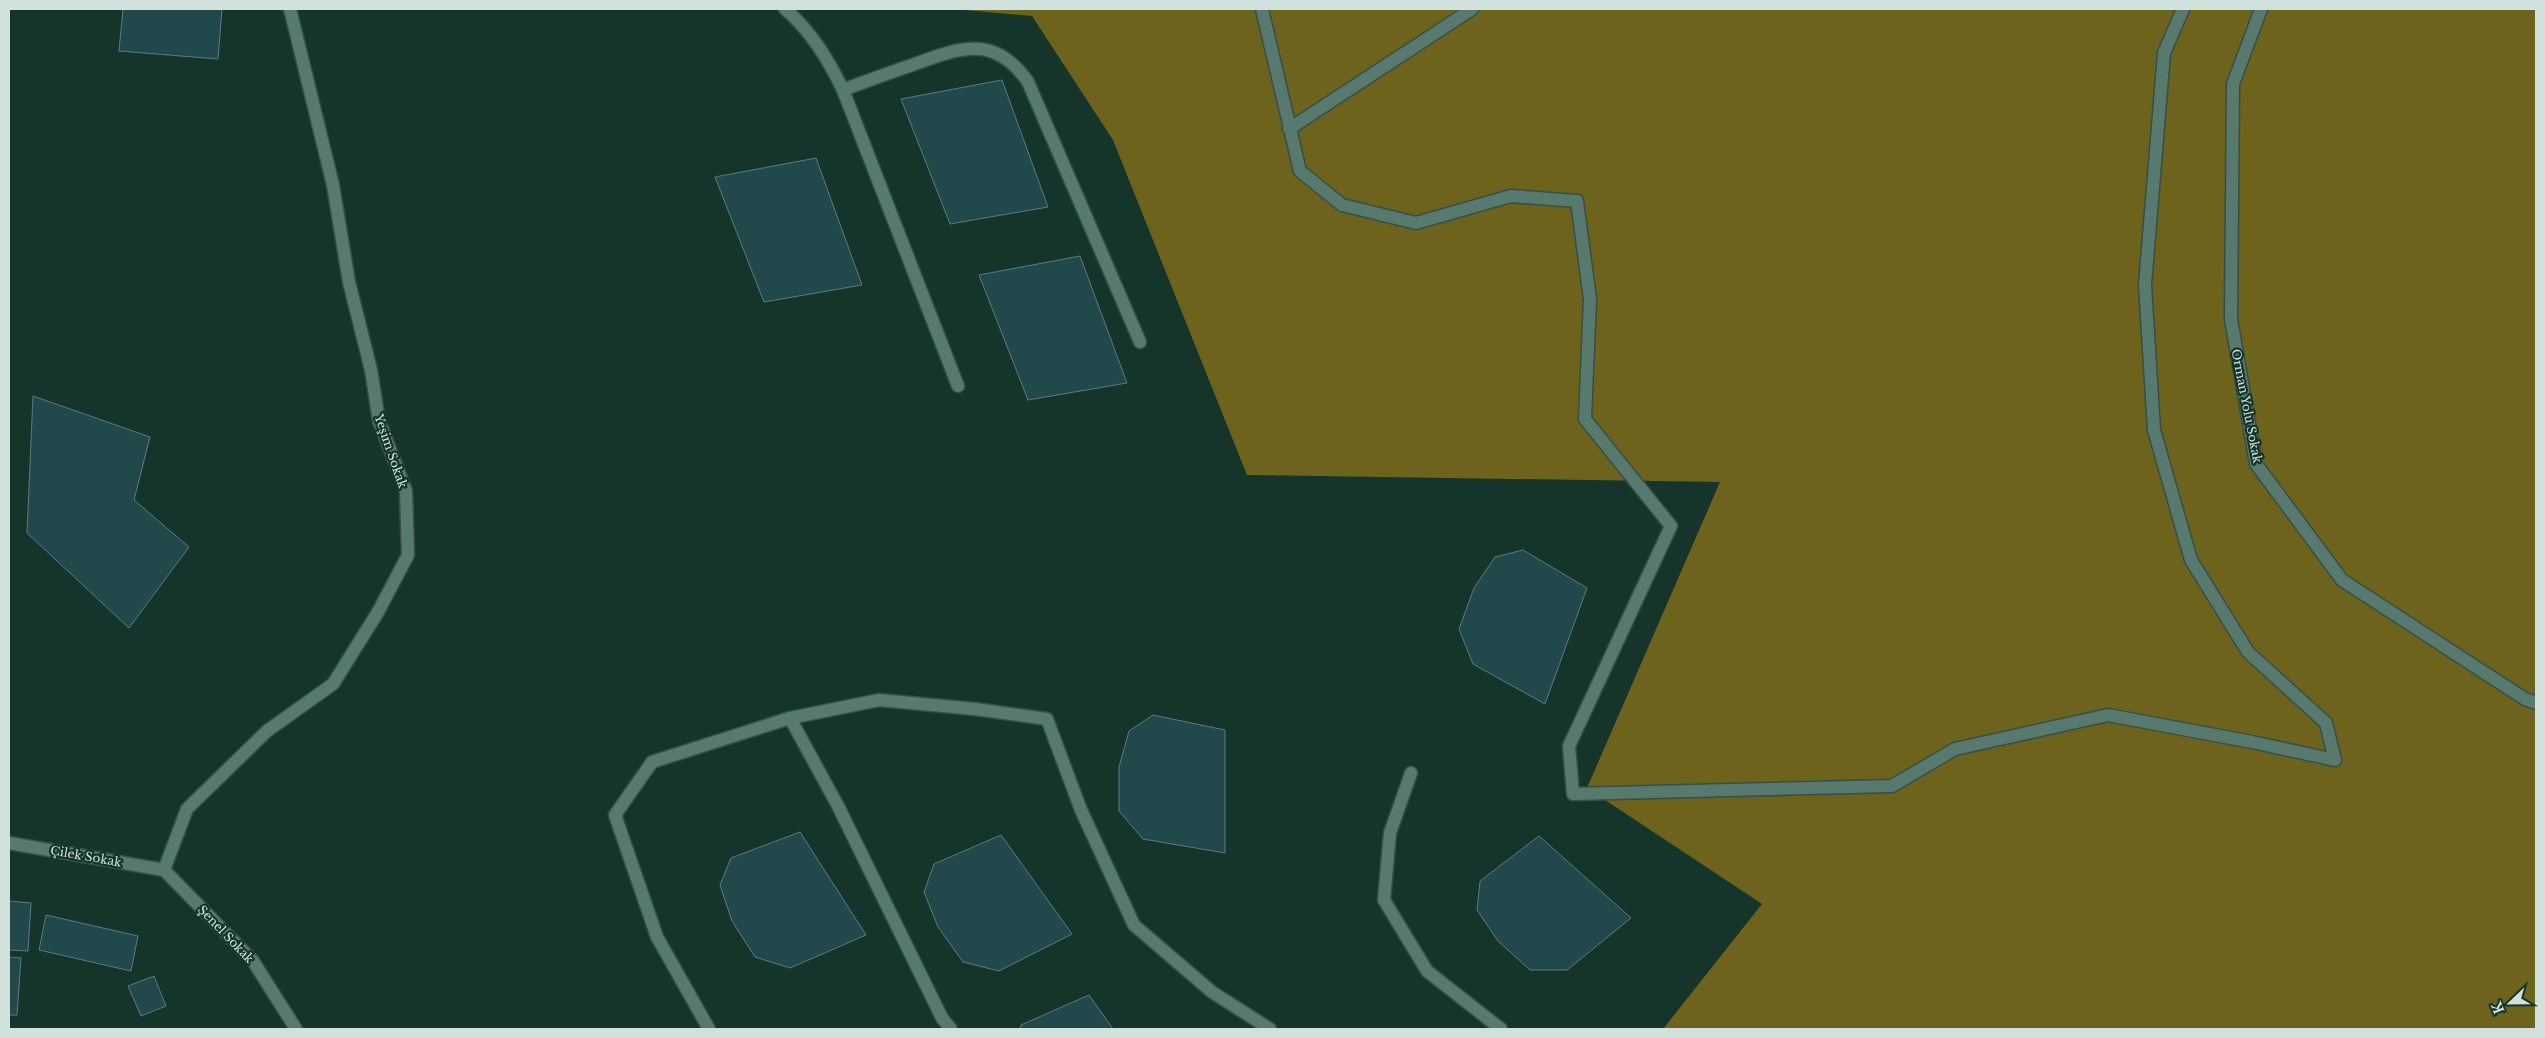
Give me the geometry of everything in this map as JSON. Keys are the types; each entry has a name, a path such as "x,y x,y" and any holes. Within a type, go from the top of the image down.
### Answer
{"street":[{"name":"Yeşim Sokak","path":"164,870 187,810 266,731 333,684 378,612 408,555 406,492 379,421 332,185 290,9"},
{"path":"785,9 811,36 829,62 843,90 958,386"},
{"path":"1262,9 1300,170 1342,205 1416,223 1511,196 1577,201 1590,299 1585,419 1671,526 1569,746 1573,794 1892,786 1955,750 2108,716 2252,742 2335,760 2326,723 2248,652 2191,560 2154,430 2145,285 2164,53 2183,9"},
{"path":"1289,129 1472,9"},
{"name":"Orman Yolu Sokak","path":"2261,9 2233,84 2231,319 2256,464 2342,580 2525,699 2536,703"},
{"path":"843,90 964,48 991,51 1006,57 1019,68 1028,82 1140,342"},
{"path":"710,1029 657,938 616,815 652,762 790,718 879,700 1047,719 1081,810 1134,925 1212,992 1270,1029"},
{"path":"790,718 838,806 942,1018 951,1029"},
{"path":"1411,773 1390,834 1384,900 1427,971 1501,1029"},
{"name":"Çilek Sokak","path":"9,843 164,870"},
{"name":"Şenel Sokak","path":"164,870 252,961 296,1029"}],"shaded area":[{"path":"953,9 2536,9 2536,1029 1663,1029 1762,904 1587,788 1720,482 1247,475 1113,140 1032,16"}],"building":[{"path":"123,9 222,9 218,59 119,51"},
{"path":"1002,80 1048,207 950,224 901,99"},
{"path":"816,158 862,285 764,302 715,177"},
{"path":"1080,256 1127,383 1028,400 979,275"},
{"path":"33,396 150,437 134,500 189,547 129,628 27,533"},
{"path":"1523,550 1587,588 1545,704 1473,664 1459,629 1474,588 1495,557"},
{"path":"1153,715 1225,730 1225,853 1143,839 1119,811 1119,767 1129,731"},
{"path":"800,832 866,935 790,968 755,957 732,921 720,885 731,858"},
{"path":"1001,835 1072,934 999,971 963,962 938,927 924,892 934,864"},
{"path":"1539,836 1631,918 1567,970 1530,970 1498,941 1477,910 1480,881"},
{"path":"9,901 31,903 28,951 9,950"},
{"path":"46,915 138,936 131,971 39,950"},
{"path":"9,957 21,958 17,1015 9,1015"},
{"path":"154,976 166,1006 141,1016 128,986"},
{"path":"1089,995 1113,1029 1020,1029 1021,1025"}]}
